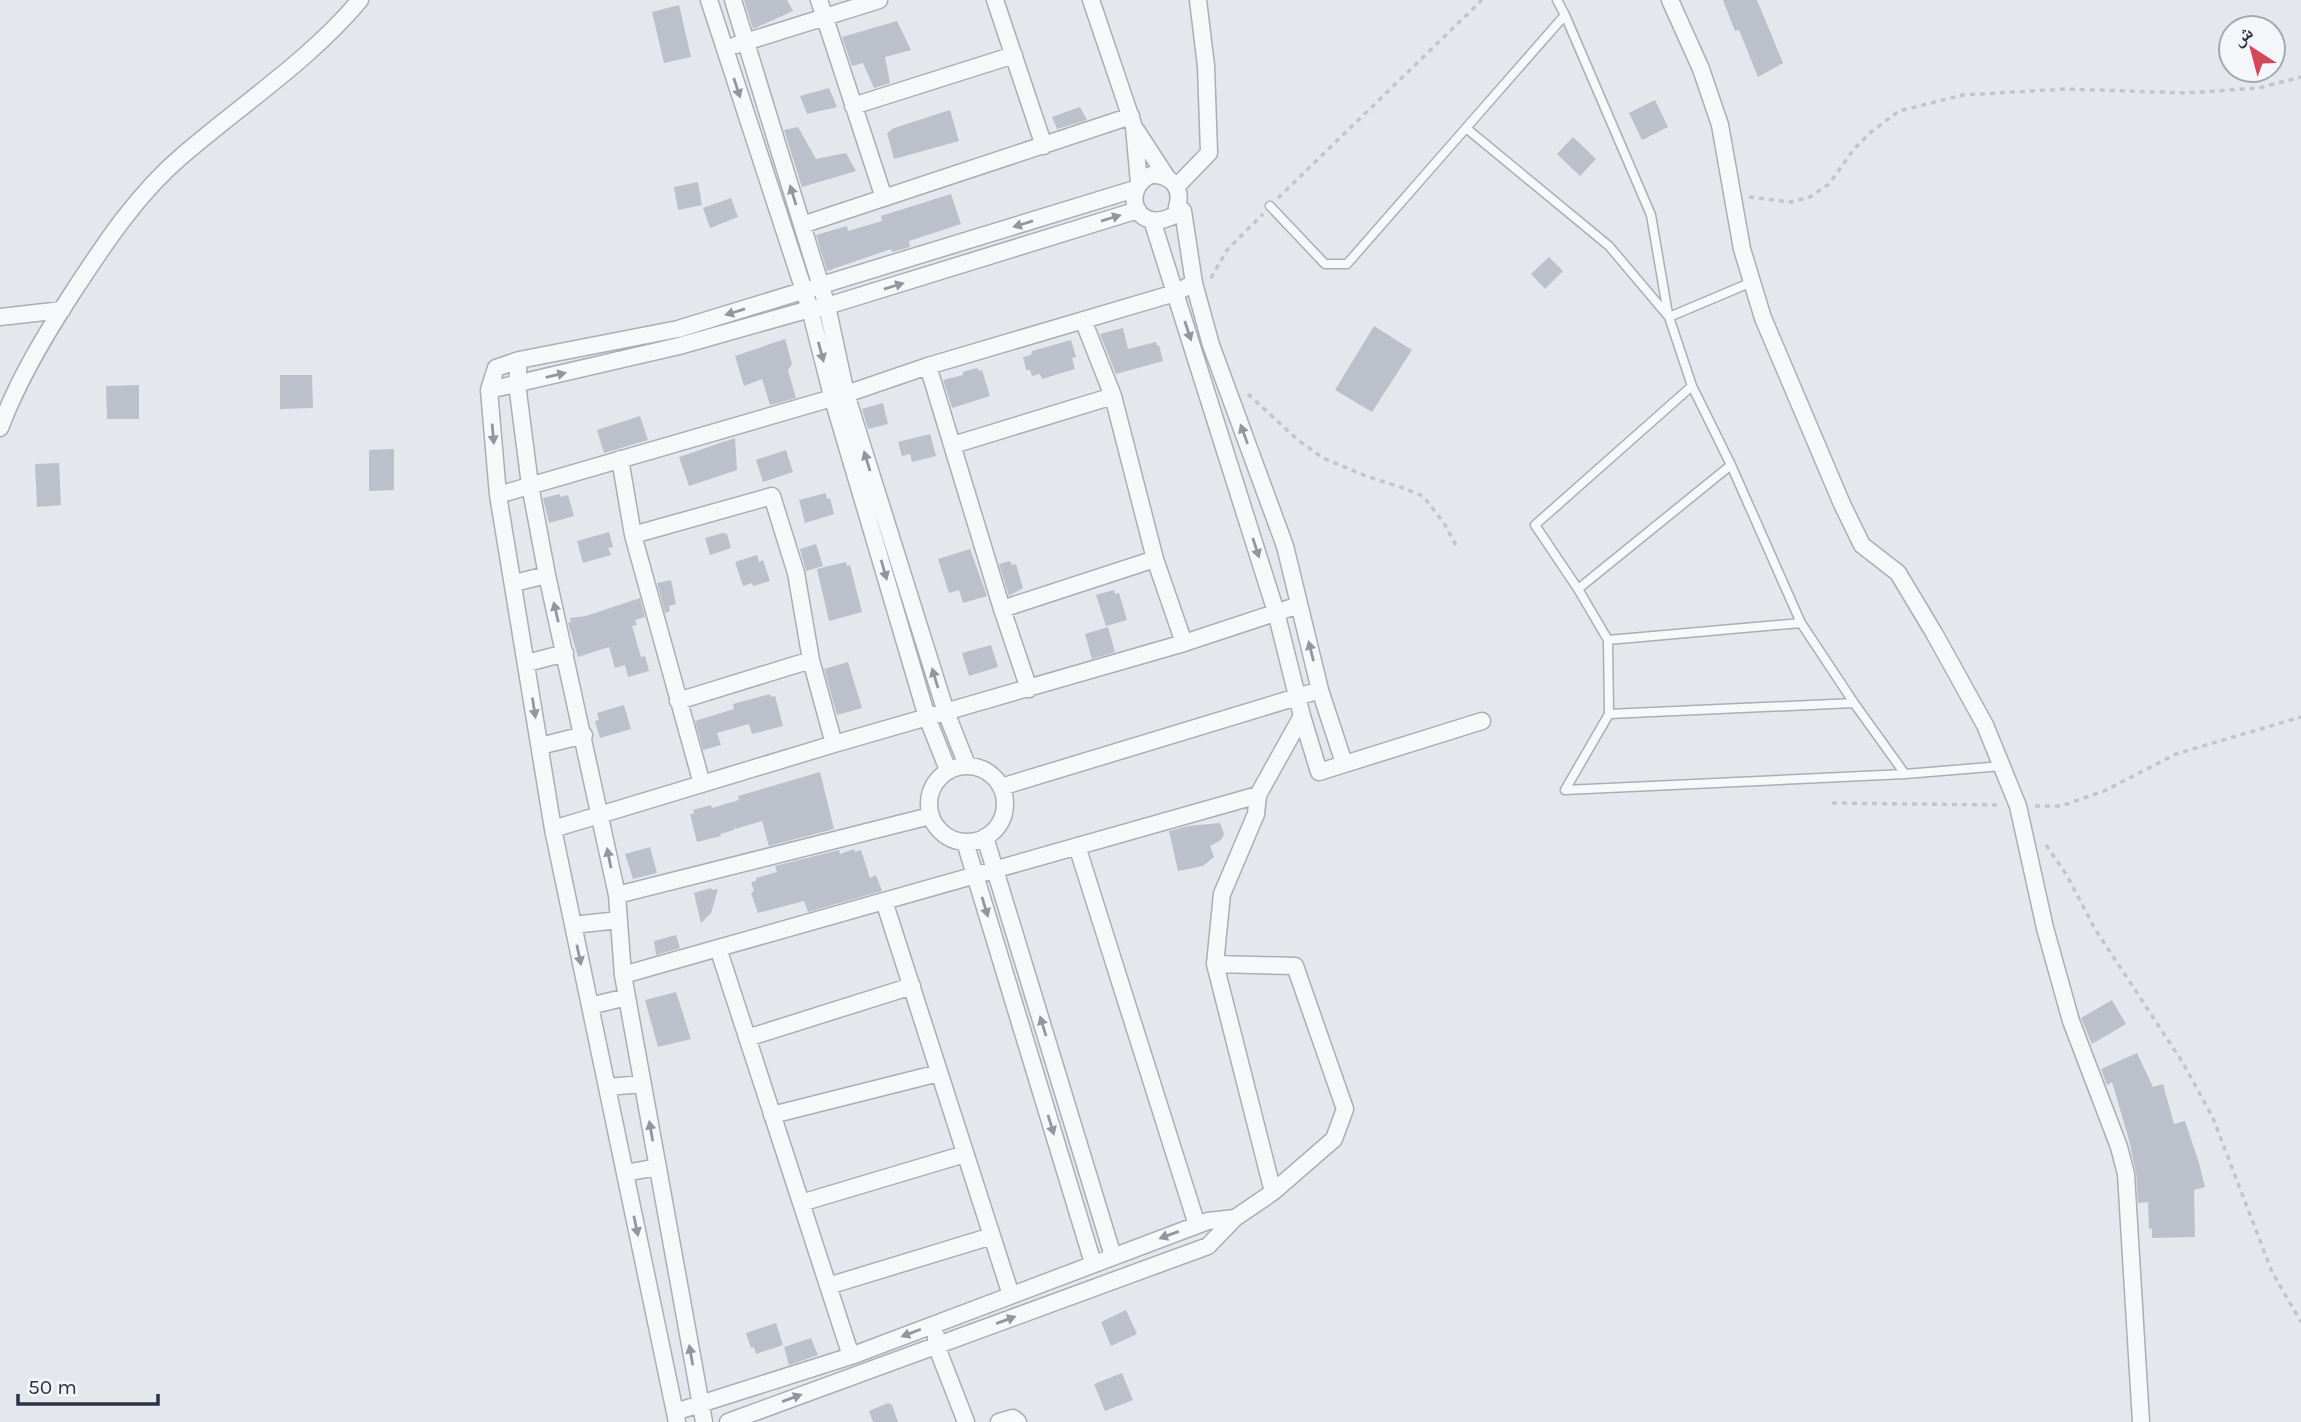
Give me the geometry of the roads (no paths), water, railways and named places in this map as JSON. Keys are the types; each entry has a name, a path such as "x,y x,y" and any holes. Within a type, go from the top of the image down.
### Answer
{"street":[{"path":"0,429 16,392 62,310 116,229 163,174 304,54 360,0"},
{"path":"709,0 839,395 946,712 967,765"},
{"path":"733,0 827,306 839,395 927,717 948,770"},
{"path":"819,0 884,198"},
{"path":"724,49 879,0"},
{"path":"995,0 1044,146"},
{"path":"1091,0 1132,122 1137,186 1134,196 1138,210 1152,220 1160,220 1183,211"},
{"path":"1171,181 1209,153 1206,66 1198,0"},
{"path":"1671,0 1717,113 1726,147 1742,249 1763,318 1862,545 1898,573 1985,725 2018,806 2045,928 2071,1021 2119,1147 2126,1174 2141,1422"},
{"path":"853,106 1014,55"},
{"path":"802,225 1044,146 1132,122"},
{"path":"1132,122 1171,181 1180,200 1177,207 1183,211 1202,283 1211,345 1285,546 1320,690 1344,763"},
{"path":"1171,181 1152,175 1137,186 678,329 519,360 496,368 489,390 498,495 553,829 676,1417 700,1404 851,1356 1208,1221 1235,1218"},
{"path":"489,390 679,346 827,306 1138,210"},
{"path":"1152,220 1276,612 1319,772 1482,721"},
{"path":"498,495 839,395 1202,283"},
{"path":"0,317 62,310"},
{"path":"1083,320 1113,396 1156,559 1184,643"},
{"path":"519,360 517,384 530,485 617,895 623,975 704,1422"},
{"path":"928,366 1029,689"},
{"path":"953,445 1113,396"},
{"path":"620,459 633,534 702,784"},
{"path":"633,534 772,496 796,573 811,660 834,744"},
{"path":"1002,609 1156,559"},
{"path":"514,583 547,575"},
{"path":"553,829 1184,643 1299,605"},
{"path":"527,663 565,653"},
{"path":"678,701 811,660"},
{"path":"1001,787 1320,690"},
{"path":"1273,1192 1215,964 1222,894 1256,814 1258,795 1302,716"},
{"path":"540,746 584,735"},
{"path":"967,765 985,770 1001,787 1004,809 1001,820 985,837 965,842 950,838 938,829 930,816 928,803 931,790 938,778 948,770 967,765"},
{"path":"623,975 1258,795"},
{"path":"617,895 930,816"},
{"path":"985,837 1113,1256"},
{"path":"965,842 1093,1263"},
{"path":"1077,846 1197,1225"},
{"path":"884,901 1011,1295"},
{"path":"573,925 619,920"},
{"path":"718,948 851,1356"},
{"path":"728,1422 1208,1246 1235,1218 1273,1192 1334,1139 1345,1109 1295,966 1215,964"},
{"path":"747,1038 912,986"},
{"path":"590,1006 628,997"},
{"path":"772,1115 939,1073"},
{"path":"607,1087 643,1084"},
{"path":"801,1203 965,1154"},
{"path":"625,1173 658,1167"},
{"path":"828,1286 992,1236"},
{"path":"641,1251 672,1246"},
{"path":"936,1324 936,1345 966,1422"},
{"path":"999,1422 1013,1418 1018,1422"}],"lane":[{"path":"1557,0 1651,215 1669,317 1692,386 1731,465 1801,623 1905,774"},
{"path":"1270,206 1325,264 1347,264 1565,15"},
{"path":"1465,128 1609,246 1669,317"},
{"path":"1669,317 1752,282"},
{"path":"1692,386 1535,525 1608,640 1609,714 1566,790 1905,774 2002,766"},
{"path":"1578,589 1731,465"},
{"path":"1608,640 1801,623"},
{"path":"1609,714 1854,703"}]}
